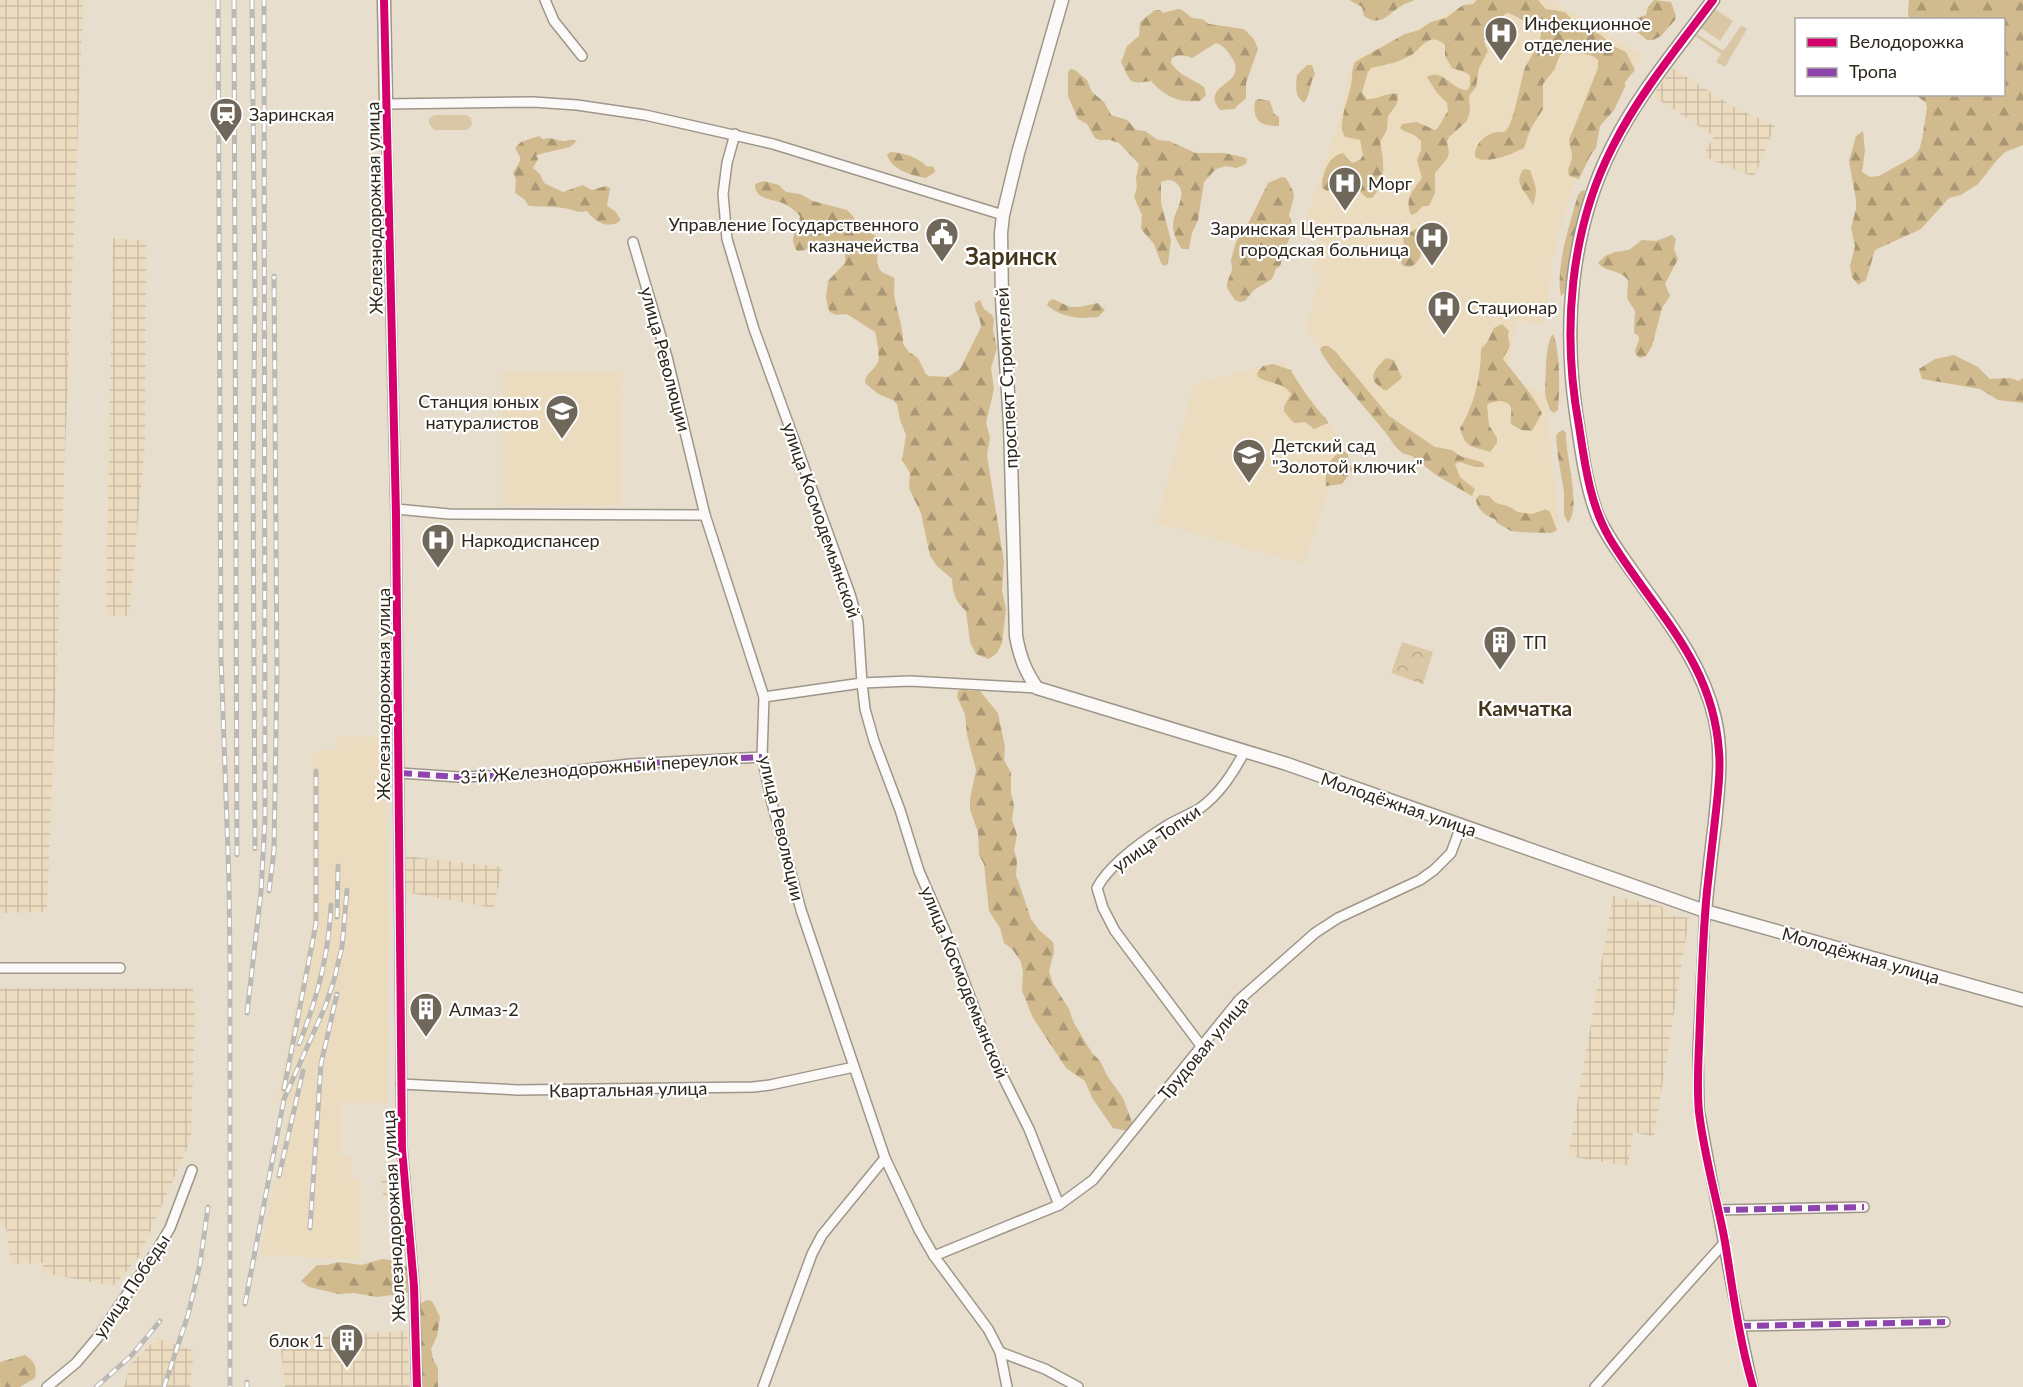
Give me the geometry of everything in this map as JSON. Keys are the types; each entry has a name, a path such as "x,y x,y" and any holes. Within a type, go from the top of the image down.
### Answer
{"street":[{"name":"Железнодорожная улица","path":"384,0 396,509 401,1084 403,1167 414,1286 417,1387"},
{"path":"545,0 554,21 582,56"},
{"name":"проспект Строителей","path":"1038,688 1029,677 1020,656 1016,636 1010,424 1001,254 1003,215 1062,0"},
{"path":"1713,0 1634,109 1612,147 1596,183 1576,259 1570,336 1572,381 1578,422 1591,490 1599,518 1633,573 1685,645 1706,689 1715,720 1720,772 1705,911 1698,1051 1699,1109 1739,1326 1753,1387"},
{"path":"387,104 533,102 577,105 645,115 735,134 1003,215"},
{"name":"улица Космодемьянской","path":"735,134 726,163 723,194 727,239 754,329 850,594 858,622 865,709 873,741 900,810 919,871 946,933 992,1055 1029,1129 1059,1204"},
{"name":"улица Революции","path":"633,242 667,357 705,515 764,697 762,757 801,910 885,1158 934,1256 988,1329 1000,1352 1007,1387"},
{"path":"396,509 449,514 705,515"},
{"name":"Молодёжная улица","path":"764,697 862,683 921,681 1038,688 1245,751 1705,911 2023,1000"},
{"name":"улица Топки","path":"1202,1047 1114,931 1097,888 1102,877 1129,854 1166,826 1200,808 1217,793 1232,776 1245,751"},
{"name":"3-й Железнодорожный переулок","path":"400,773 459,777 543,774 630,764 762,757"},
{"name":"Трудовая улица","path":"934,1256 1059,1204 1093,1180 1239,1000 1315,933 1338,918 1420,880 1434,870 1451,854 1461,826"},
{"path":"0,968 120,968"},
{"name":"Квартальная улица","path":"401,1084 518,1090 753,1087 854,1067"},
{"path":"763,1387 808,1265 822,1235 885,1158"},
{"name":"улица Победы","path":"47,1387 76,1363 98,1337 157,1250 170,1228 192,1170"},
{"path":"1718,1210 1864,1207"},
{"path":"1595,1387 1725,1242"},
{"path":"1739,1326 1945,1322"},
{"path":"1000,1352 1045,1369 1078,1387"}],"shaded area":[{"path":"0,0 83,0 47,908 42,912 0,913"},
{"name":"Заринская Центральная городская больница","path":"1475,0 1551,0 1642,55 1591,139 1577,177 1565,211 1552,261 1545,326 1518,320 1506,379 1545,393 1559,523 1505,521 1401,449 1309,334 1306,326 1321,275 1312,272 1320,236 1302,231 1338,124 1352,65 1356,59"},
{"path":"1672,68 1734,107 1775,126 1754,177 1703,156 1714,136 1653,96"},
{"path":"113,238 146,241 145,445 129,616 106,616"},
{"name":"Детский сад \"Золотой ключик\"","path":"1283,361 1344,444 1304,564 1156,523 1194,384"},
{"name":"Станция юных натуралистов","path":"502,371 622,371 621,506 502,505"},
{"path":"337,736 384,737 388,923 387,1103 342,1102 341,1156 352,1156 351,1179 359,1179 359,1260 260,1255 290,1104 277,1101 312,920 312,751 336,750"},
{"path":"406,856 502,867 494,908 405,892"},
{"path":"1613,896 1668,908 1668,915 1689,918 1654,1137 1633,1132 1628,1166 1568,1156"},
{"path":"0,988 193,988 195,1011 191,1139 139,1257 113,1286 44,1275 43,1263 11,1264 6,1228 0,1226"},
{"path":"394,1175 402,1252 391,1253 391,1249 396,1248 390,1199 384,1200 381,1177"},
{"path":"407,1331 410,1387 285,1387 280,1338"},
{"path":"157,1338 194,1351 190,1387 124,1387 130,1365"}],"green space":[{"path":"1349,0 1415,0 1380,20 1375,20 1364,16 1362,7"},
{"path":"1477,0 1538,0 1546,9 1565,12 1576,23 1601,35 1613,46 1626,52 1635,70 1625,82 1625,87 1614,110 1600,126 1596,148 1579,179 1569,176 1568,173 1572,156 1569,140 1598,68 1598,60 1593,56 1568,50 1560,55 1554,70 1543,84 1543,109 1530,130 1524,148 1493,159 1475,157 1476,148 1482,140 1489,134 1505,131 1510,125 1524,71 1540,39 1538,24 1524,21 1507,13 1495,23 1484,41 1488,51 1479,68 1476,87 1469,96 1470,111 1467,121 1449,137 1447,142 1449,153 1447,159 1435,173 1435,193 1429,206 1423,206 1411,215 1409,199 1422,178 1417,160 1421,150 1421,141 1400,128 1402,124 1417,122 1435,130 1448,111 1447,103 1437,93 1427,77 1438,75 1461,89 1467,90 1470,86 1470,76 1452,68 1445,56 1445,45 1435,40 1426,42 1408,57 1371,68 1368,72 1362,92 1367,99 1398,94 1397,104 1388,116 1387,130 1380,142 1383,172 1377,192 1372,198 1367,198 1355,188 1344,184 1327,191 1322,188 1325,172 1334,158 1343,153 1352,163 1360,160 1363,155 1360,140 1345,137 1342,128 1355,62 1405,34 1446,18 1463,5 1473,4"},
{"path":"1654,0 1671,2 1676,16 1661,36 1647,40 1636,31 1634,22 1637,18 1646,15 1648,7"},
{"path":"1909,0 2023,0 2023,145 2005,152 1978,184 1961,195 1949,198 1921,229 1875,250 1866,280 1858,285 1852,277 1850,266 1855,246 1851,228 1856,200 1849,161 1856,136 1863,131 1865,151 1862,172 1870,177 1879,176 1913,157 1919,150 1927,108 1926,103 1917,96 2005,96 2005,18 1910,18"},
{"path":"1713,8 1733,21 1720,41 1701,28"},
{"path":"1178,9 1192,18 1202,19 1209,24 1244,29 1254,39 1258,49 1246,83 1246,98 1234,109 1220,110 1215,101 1220,88 1235,73 1235,65 1230,55 1216,43 1192,58 1182,55 1172,58 1171,63 1178,71 1204,87 1206,95 1200,101 1173,98 1151,81 1134,82 1129,77 1121,62 1127,46 1139,36 1140,22 1155,10 1163,13"},
{"path":"1743,26 1747,29 1725,67 1716,62 1721,54 1695,36 1697,34 1722,50"},
{"path":"1307,65 1312,65 1315,74 1304,103 1297,94 1296,83 1297,75"},
{"path":"1070,69 1075,70 1087,80 1092,92 1104,102 1111,115 1127,120 1136,130 1145,131 1158,140 1169,141 1196,153 1224,153 1247,159 1246,164 1237,168 1226,166 1216,169 1204,182 1198,220 1192,233 1189,249 1182,249 1173,230 1173,221 1181,198 1179,187 1171,180 1161,182 1161,203 1171,240 1168,264 1164,266 1154,244 1141,229 1142,215 1134,197 1139,164 1119,143 1095,138 1087,124 1078,119 1068,96"},
{"path":"1259,99 1270,101 1274,114 1279,117 1279,126 1267,125 1259,121 1254,108 1255,101"},
{"path":"434,115 466,115 471,118 472,125 467,130 434,130 429,119"},
{"path":"539,136 543,139 577,141 570,147 536,155 538,159 533,168 540,174 544,183 563,192 583,185 592,190 606,186 610,188 607,206 615,211 621,220 607,225 594,219 587,211 529,206 515,193 516,179 513,173 520,157 515,148 521,142"},
{"path":"891,152 915,158 926,166 934,167 935,172 926,178 902,171 889,159 887,154"},
{"path":"1524,169 1530,170 1535,184 1533,206 1519,179"},
{"path":"1282,177 1286,178 1293,191 1294,197 1289,215 1294,229 1280,266 1276,269 1272,279 1254,290 1245,301 1240,302 1235,300 1227,288 1236,242 1247,226 1268,183"},
{"path":"764,181 779,185 786,192 800,194 813,201 847,210 860,228 878,237 877,263 881,271 894,278 894,293 903,344 918,358 929,376 948,377 960,369 981,327 975,303 980,300 984,309 994,319 993,330 997,348 991,368 994,389 986,423 990,437 987,455 1004,562 1002,590 1006,610 1002,643 997,653 989,659 976,654 970,642 966,611 955,597 952,579 937,566 930,556 921,513 909,488 910,473 902,460 906,435 897,404 878,394 865,383 866,377 879,360 875,332 847,314 836,315 828,308 826,297 828,281 845,263 844,253 834,244 819,241 806,250 797,251 793,237 800,216 785,204 761,196 755,184"},
{"path":"1585,190 1564,293 1561,296 1560,272 1564,246 1578,195"},
{"path":"1415,229 1426,234 1424,245 1420,258 1412,266 1407,267 1401,264 1403,238"},
{"path":"1672,235 1676,239 1674,249 1678,259 1665,284 1670,296 1662,308 1652,346 1646,356 1640,358 1636,355 1635,350 1639,336 1634,333 1635,311 1627,298 1628,280 1598,263 1605,256 1629,250 1642,240 1656,241"},
{"path":"1053,299 1070,307 1098,303 1105,310 1098,317 1071,317 1058,313 1047,305"},
{"path":"1502,324 1509,331 1510,345 1503,359 1532,396 1542,413 1532,431 1521,430 1511,424 1511,408 1507,403 1492,402 1487,405 1489,425 1497,438 1497,443 1490,452 1467,443 1460,428 1476,390 1481,349 1494,328"},
{"path":"1553,334 1557,349 1559,382 1558,410 1554,413 1550,410 1545,391 1547,352"},
{"path":"1328,346 1335,351 1389,416 1435,447 1452,450 1460,456 1482,462 1485,467 1475,467 1460,462 1455,464 1460,477 1475,489 1472,496 1436,475 1412,456 1402,453 1395,446 1333,370 1322,354 1320,349"},
{"path":"1954,355 1978,367 1990,379 2010,378 2019,381 2023,378 2023,403 1998,400 1980,389 1922,379 1919,369 1935,359"},
{"path":"1386,358 1394,360 1402,378 1386,391 1376,383 1373,376"},
{"path":"1273,364 1291,370 1328,423 1314,429 1305,422 1295,423 1291,420 1284,411 1284,406 1291,394 1288,390 1258,377 1257,373 1263,366"},
{"path":"1563,430 1566,433 1573,493 1572,515 1568,523 1564,515 1564,492 1556,436"},
{"path":"1344,451 1353,469 1342,484 1326,486 1329,465 1335,456"},
{"path":"1479,495 1489,496 1496,503 1518,512 1532,514 1546,509 1550,512 1557,530 1552,533 1511,531 1481,510 1476,500"},
{"path":"1402,642 1433,652 1423,684 1391,673"},
{"path":"965,688 969,691 980,691 998,713 1005,747 1004,760 1011,773 1011,793 1014,806 1012,820 1017,835 1014,850 1017,860 1016,875 1031,919 1039,930 1053,942 1054,952 1049,971 1053,984 1092,1053 1100,1061 1123,1098 1133,1125 1127,1131 1113,1128 1092,1098 1085,1081 1066,1068 1033,1018 1022,991 1021,962 1013,950 1004,943 1000,928 989,911 984,864 979,855 978,832 970,810 976,770 967,735 965,714 957,697 958,691"},
{"path":"396,1258 410,1270 410,1290 407,1293 377,1297 354,1293 339,1294 309,1287 301,1281 317,1265 339,1262 362,1265 382,1259"},
{"path":"427,1300 432,1301 440,1317 437,1336 431,1349 438,1368 438,1387 423,1387 421,1379 418,1328 421,1317 418,1305"},
{"path":"25,1355 35,1365 35,1378 20,1387 0,1387 0,1362"}],"railway":[{"path":"218,0 221,657 230,963 230,1387"},
{"path":"234,0 237,855"},
{"path":"252,0 255,297 253,469 255,849"},
{"path":"247,1013 261,892 265,818 264,0"},
{"path":"269,891 274,850 277,672 274,276"},
{"path":"284,1089 316,924 316,771"},
{"path":"337,917 338,866"},
{"path":"245,1304 284,1099 325,1007 334,980 342,947 347,890"},
{"path":"299,1044 321,976 328,941 331,905"},
{"path":"310,1228 321,1064 337,994"},
{"path":"279,1176 303,1071"},
{"path":"164,1387 188,1315 200,1264 208,1207"},
{"path":"96,1387 132,1355 160,1321"},
{"path":"247,1382 247,1387"}],"marked path":[{"path":"400,773 459,777 543,774 630,764 762,757"},
{"path":"1718,1210 1864,1207"},
{"path":"1739,1326 1945,1322"}],"cycle path":[{"path":"384,0 396,514 402,1149 414,1286 417,1387"},
{"path":"1713,0 1635,108 1613,146 1598,179 1578,248 1573,283 1571,355 1574,391 1589,484 1603,526 1627,565 1679,638 1706,690 1714,719 1719,752 1719,774 1704,930 1698,1104 1740,1333 1753,1387"}],"place":[{"name":"Инфекционное отделение","path":"1501,62"},
{"name":"Заринская","path":"226,143"},
{"name":"Морг","path":"1345,212"},
{"name":"Управление Государственного казначейства","path":"942,263"},
{"name":"Заринская Центральная городская больница","path":"1432,267"},
{"name":"Стационар","path":"1444,336"},
{"name":"Станция юных натуралистов","path":"562,440"},
{"name":"Детский сад \"Золотой ключик\"","path":"1249,484"},
{"name":"Наркодиспансер","path":"438,569"},
{"name":"ТП","path":"1500,671"},
{"name":"Алмаз-2","path":"426,1038"},
{"name":"блок 1","path":"347,1369"}],"district":[{"name":"Заринск","path":"1011,255"},
{"name":"Камчатка","path":"1525,707"}]}
